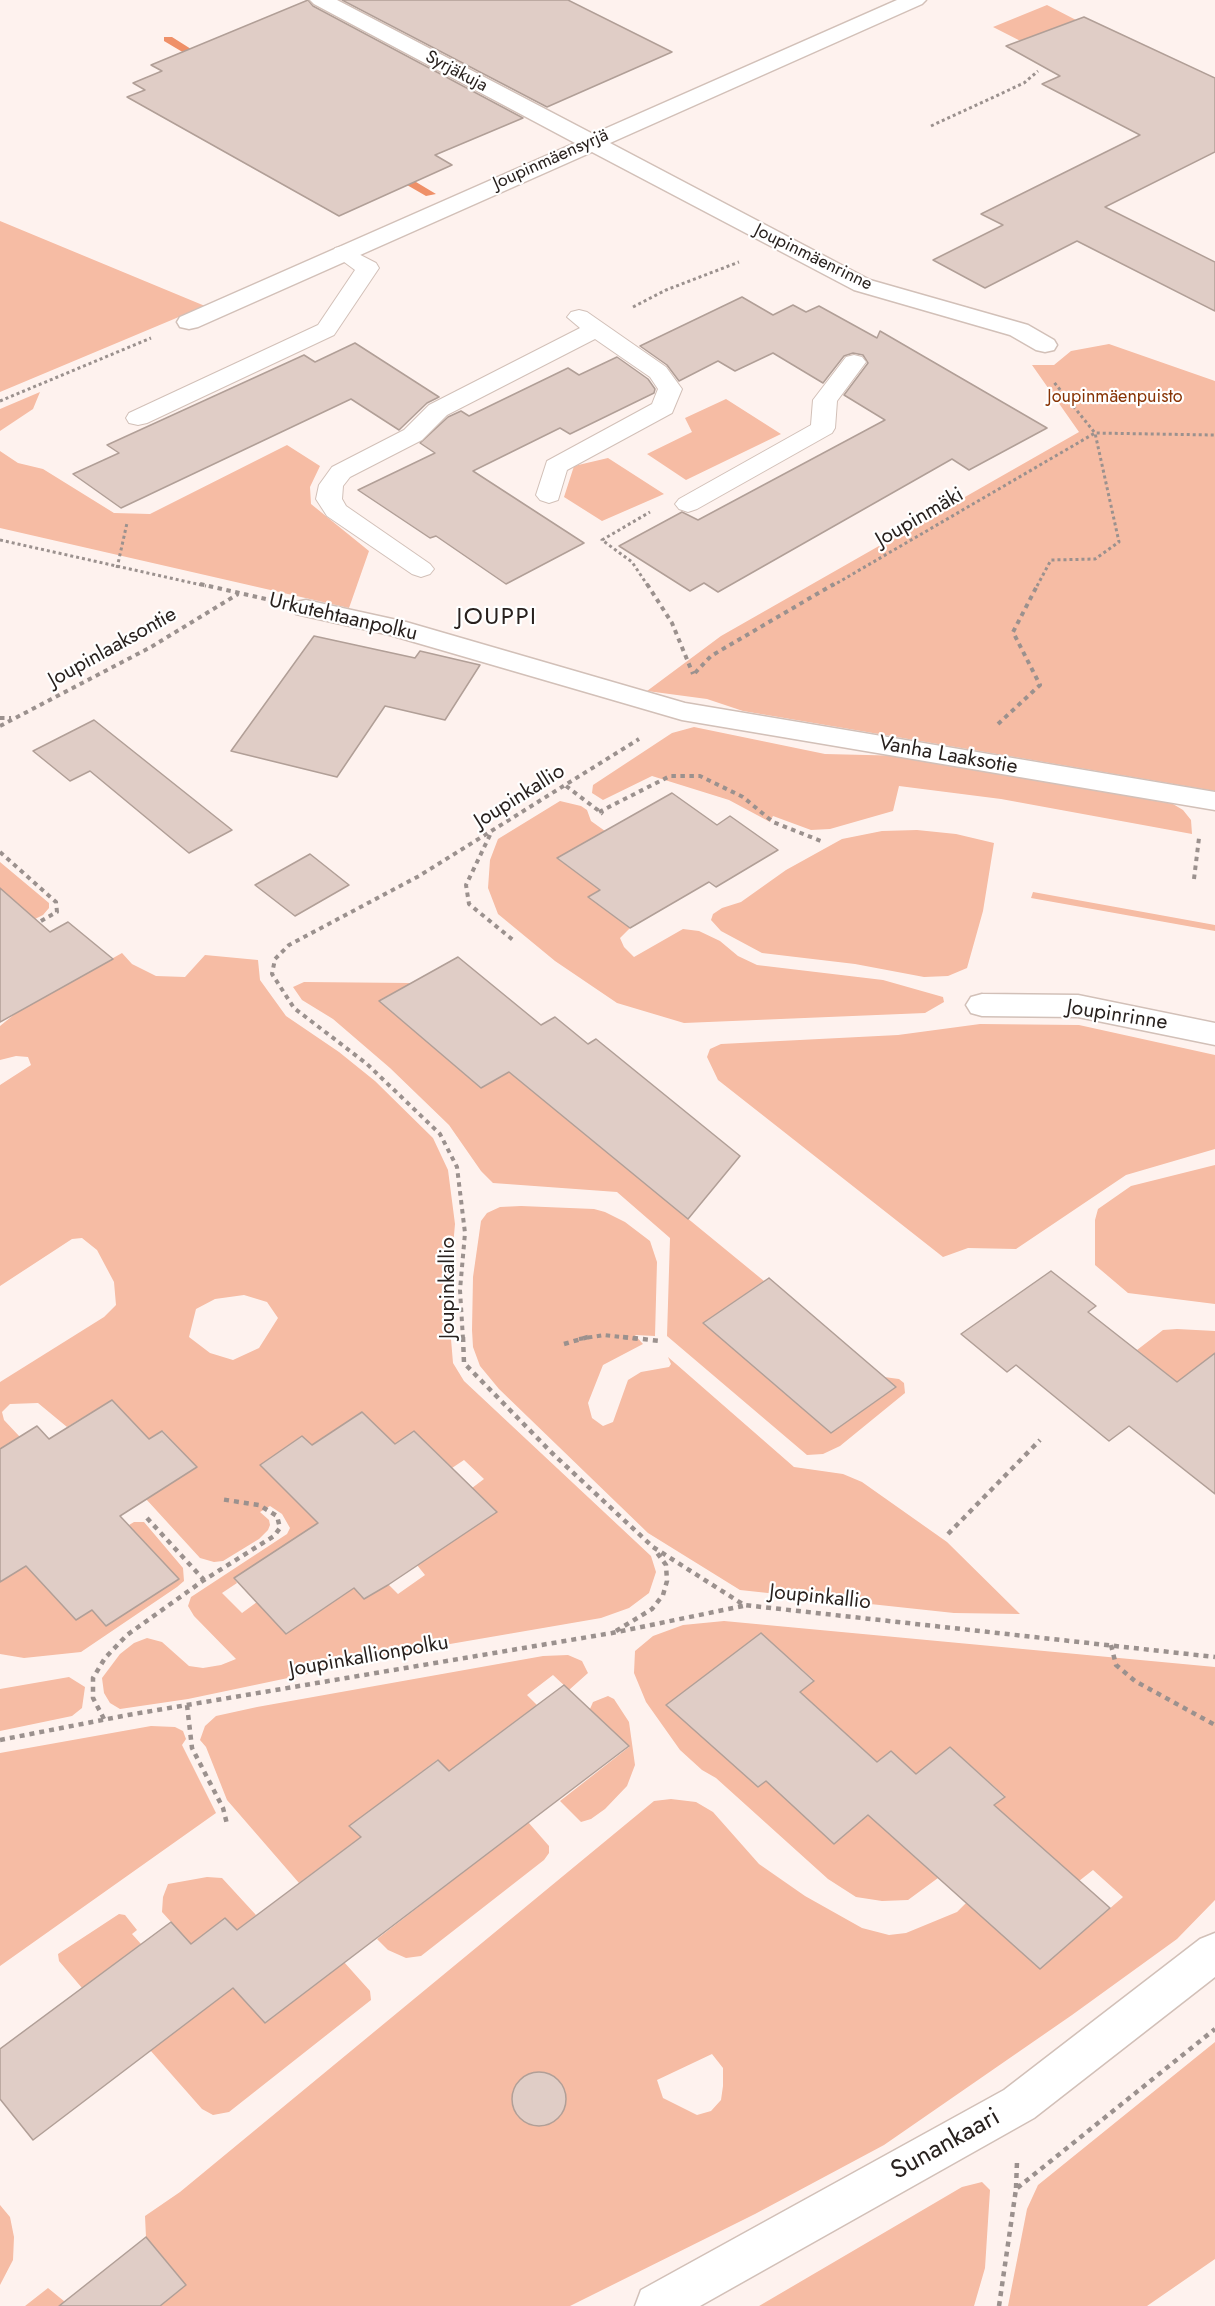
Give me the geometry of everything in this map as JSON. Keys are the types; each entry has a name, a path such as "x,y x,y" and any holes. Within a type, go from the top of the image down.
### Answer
{"street":[{"name":"Syrjäkuja","path":"321,0 593,142"},
{"name":"Joupinmäensyrjä","path":"189,322 915,0"},
{"name":"Joupinmäenrinne","path":"593,142 862,285 1019,330 1045,345"},
{"name":"Urkutehtaanpolku","path":"306,608 396,628 682,711"},
{"name":"Vanha Laaksotie","path":"682,711 1215,801"},
{"name":"Joupinrinne","path":"982,1005 1078,1006 1215,1034"},
{"name":"Sunankaari","path":"657,2306 1019,2104 1215,1952"}],"lane":[{"path":"138,418 326,330 368,268 343,253"},
{"path":"420,569 336,511 329,499 331,485 341,472 413,435 438,410 587,324 657,372 670,389 663,408 556,466 549,495"},
{"path":"688,504 823,428 825,400 854,362"}],"path":[{"path":"931,126 1024,83 1038,71"},
{"path":"624,311 666,290 716,273 781,243"},
{"path":"0,401 189,322"},
{"path":"961,758 1040,685 1013,632 1050,560 1095,559 1119,542 1095,433 1061,393 1042,363 1045,345"},
{"path":"1095,433 1215,435"},
{"name":"Joupinmäki","path":"682,711 694,675 711,656 1095,433"},
{"path":"688,504 670,500 602,540 632,562 672,623 694,675"},
{"path":"117,568 127,523"},
{"name":"Urkutehtaanpolku","path":"0,540 117,568 306,608"},
{"name":"Joupinlaaksontie","path":"0,726 151,646 239,594"},
{"name":"Joupinkallio","path":"682,711 491,834 419,876 289,945 275,959 272,974 294,1008 367,1064 440,1134 457,1167 465,1233 460,1290 464,1363 552,1453 652,1547 744,1605 1215,1657"},
{"path":"0,718 14,718"},
{"path":"566,786 601,813 670,776 700,776 743,797 773,822 821,841"},
{"path":"491,834 466,885 470,904 513,940"},
{"path":"0,852 56,902 57,912 39,922"},
{"path":"564,1344 580,1338 604,1335 661,1341"},
{"path":"948,1534 1040,1440"},
{"path":"104,1719 93,1698 93,1678 105,1658 128,1635 204,1580 274,1536 280,1528 277,1516 259,1505 220,1499"},
{"path":"147,1518 204,1580"},
{"path":"612,1633 652,1609 663,1595 667,1581 666,1565 652,1547"},
{"name":"Joupinkallionpolku","path":"0,1740 104,1719 612,1633 744,1605"},
{"path":"1111,1645 1116,1665 1135,1681 1215,1725"},
{"path":"187,1705 192,1748 223,1808 227,1824"},
{"path":"999,2306 1016,2188 1215,2029"}],"green space":[{"path":"1047,5 1105,35 1052,57 993,27"},
{"path":"0,221 205,306 0,392"},
{"name":"Joupinmäenpuisto","path":"1109,344 1215,381 1215,791 743,711 707,699 647,691 721,636 1079,432 1032,365 1054,365 1071,351"},
{"path":"40,392 33,409 0,431 0,409"},
{"path":"726,399 781,434 686,480 647,454 692,432 685,418"},
{"path":"287,445 320,466 310,487 311,504 369,551 349,608 0,528 0,451 18,463 43,469 114,513 150,514"},
{"path":"608,458 664,494 602,521 564,497 574,466"},
{"path":"694,727 825,754 908,756 1173,804 1183,810 1191,820 1192,834 1001,799 899,786 893,811 830,829 811,830 773,816 770,822 729,800 652,776 603,800 592,793 593,785 672,733"},
{"path":"560,801 581,806 587,810 591,821 605,831 558,859 600,890 589,897 630,928 620,938 624,947 634,957 683,929 699,931 720,941 738,956 757,965 883,980 943,997 944,1002 925,1013 684,1023 617,1003 555,961 498,914 488,888 490,860 498,839"},
{"path":"917,830 956,834 994,843 983,911 967,968 948,976 924,977 855,964 762,953 721,931 711,920 713,914 722,908 741,902 786,870 842,839 882,831"},
{"path":"0,862 49,903 49,908 43,915 35,919 0,895"},
{"path":"1033,892 1215,925 1215,931 1031,898"},
{"path":"122,953 132,964 156,976 185,977 205,955 258,960 260,980 286,1016 339,1052 375,1081 433,1138 448,1170 455,1224 448,1303 453,1363 464,1381 651,1556 656,1572 649,1593 629,1608 601,1618 450,1644 188,1699 120,1709 110,1703 104,1693 102,1678 120,1654 134,1643 147,1638 162,1642 189,1666 203,1668 221,1665 236,1659 194,1616 188,1606 191,1597 287,1534 290,1528 282,1514 270,1506 260,1512 269,1520 270,1525 259,1539 223,1561 214,1562 200,1558 146,1499 181,1450 163,1431 149,1439 112,1400 67,1427 38,1403 10,1404 2,1412 4,1420 20,1437 0,1449 0,1382 104,1317 116,1305 114,1282 97,1250 82,1238 72,1239 0,1286 0,1085 31,1065 28,1057 16,1056 0,1060 0,1026 16,1013","holes":["244,1295 267,1302 278,1318 259,1348 233,1360 210,1353 189,1337 196,1309 215,1299","414,1431 452,1468 464,1460 484,1479 472,1488 417,1565 425,1575 398,1594 387,1583 364,1598 354,1588 287,1633 257,1602 242,1613 222,1593 237,1583 234,1578 318,1523 271,1475 395,1444"]},
{"path":"304,982 411,983 379,1001 481,1088 509,1072 764,1281 703,1323 831,1433 896,1387 884,1377 899,1379 904,1383 905,1393 840,1446 823,1454 807,1455 667,1336 670,1238 617,1192 493,1183 481,1171 449,1125 390,1068 333,1019 302,1000 293,987"},
{"path":"980,1024 1079,1025 1215,1055 1215,1149 1126,1175 1016,1249 968,1248 943,1257 718,1080 707,1057 710,1049 721,1044 898,1035"},
{"path":"1215,1165 1215,1304 1128,1293 1095,1265 1095,1220 1098,1209 1131,1186"},
{"path":"500,1207 594,1209 625,1222 650,1241 657,1262 655,1336 635,1335 643,1344 603,1365 588,1403 592,1418 603,1426 613,1422 628,1380 641,1372 669,1367 671,1364 668,1357 794,1467 843,1474 862,1482 947,1542 1020,1614 954,1613 740,1590 648,1533 499,1389 480,1366 473,1347 472,1330 473,1277 481,1221 487,1213"},
{"path":"1163,1330 1215,1331 1215,1373 1202,1363 1177,1382 1137,1350"},
{"path":"134,1522 144,1522 183,1568 184,1581 81,1652 24,1658 0,1654 0,1564 10,1576 30,1564 76,1620 92,1610 106,1626 179,1579 129,1525"},
{"path":"724,1621 1215,1667 1215,1900 1177,1939 884,2145 755,2214 570,2306 160,2306 186,2285 146,2237 145,2216 180,2192 654,1801 671,1799 696,1802 713,1812 759,1864 805,1896 862,1928 889,1935 906,1933 957,1912 967,1902 1040,1969 1123,1897 1093,1870 1079,1881 994,1805 1005,1796 950,1747 916,1774 877,1762 800,1692 814,1680 761,1633 739,1769 758,1787 766,1781 834,1843 868,1815 938,1878 908,1900 882,1901 856,1897 828,1879 716,1778 702,1770 680,1750 646,1702 634,1673 635,1651 653,1636 683,1625","holes":["712,2054 723,2068 721,2100 711,2111 697,2115 663,2098 657,2080"]},
{"path":"568,1655 582,1661 588,1673 569,1690 553,1675 527,1695 537,1705 449,1771 437,1760 350,1826 361,1837 299,1883 227,1800 206,1747 200,1740 205,1726 216,1716 543,1656"},
{"path":"69,1677 85,1687 82,1708 72,1716 0,1731 0,1689"},
{"path":"608,1696 614,1699 629,1722 635,1765 627,1786 605,1809 591,1819 581,1822 560,1801 629,1747 590,1709 593,1702"},
{"path":"151,1726 175,1727 183,1731 186,1739 182,1745 216,1813 0,1966 0,1753"},
{"path":"528,1822 549,1846 549,1853 544,1860 421,1956 406,1958 388,1950 377,1939"},
{"path":"207,1877 222,1878 256,1915 237,1930 225,1918 191,1944 162,1912 163,1897 168,1884"},
{"path":"119,1914 125,1915 137,1930 132,1934 141,1944 82,1988 59,1961 58,1954"},
{"path":"344,1962 370,1991 371,2000 229,2112 213,2115 202,2109 150,2050 233,1988 265,2023"},
{"path":"1215,2042 1215,2259 1147,2306 1008,2306 1027,2209 1038,2185"},
{"path":"982,2182 990,2190 985,2268 974,2306 759,2306 962,2187"},
{"path":"0,2205 10,2217 14,2237 13,2260 0,2285"},
{"path":"48,2288 70,2306 25,2306"}],"building":[{"path":"308,0 313,6 523,118 435,155 452,165 339,216 127,97 145,90 133,83 162,71 151,65"},
{"path":"342,0 568,0 672,52 547,107"},
{"path":"1084,17 1215,78 1215,152 1105,207 1215,262 1215,311 1077,241 985,288 933,260 1003,225 981,214 1140,135 1042,84 1060,76 1006,46"},
{"path":"742,297 773,315 793,305 806,312 819,306 877,338 880,331 1047,428 969,470 952,459 718,592 704,583 690,591 619,546 682,512 698,520 885,420 844,395 868,363 863,355 853,353 844,356 823,383 773,353 735,371 718,361 679,381 667,365 640,346"},
{"path":"355,343 439,397 427,403 399,430 351,399 121,508 73,474 119,453 107,445 304,355 315,362"},
{"path":"617,357 648,379 655,389 654,393 570,434 560,428 473,471 584,543 506,584 436,536 430,538 358,490 435,453 420,443 448,417 461,411 469,416 568,368 579,375"},
{"path":"314,636 415,658 420,651 480,665 445,720 385,706 337,777 231,751"},
{"path":"94,720 232,830 189,853 90,771 70,781 33,751"},
{"path":"672,793 717,825 730,816 778,850 716,887 709,882 630,928 588,897 600,890 557,858"},
{"path":"310,854 349,885 295,916 255,885"},
{"path":"0,888 50,932 68,922 113,959 0,1022"},
{"path":"458,957 541,1025 555,1017 588,1044 596,1039 740,1156 688,1219 509,1072 481,1088 379,1001"},
{"path":"1051,1271 1096,1306 1088,1312 1177,1382 1215,1353 1215,1494 1129,1426 1109,1441 1016,1365 1007,1372 961,1334"},
{"path":"769,1278 896,1387 831,1433 703,1323"},
{"path":"112,1400 149,1439 162,1431 197,1467 120,1516 179,1579 106,1626 92,1610 76,1620 26,1566 0,1582 0,1449 37,1426 49,1439"},
{"path":"362,1412 395,1444 414,1431 497,1512 364,1599 354,1588 286,1634 234,1578 318,1523 260,1465 302,1436 312,1445"},
{"path":"761,1633 814,1681 800,1692 877,1762 891,1751 916,1774 950,1747 1005,1797 994,1805 1110,1908 1040,1969 868,1815 834,1844 766,1781 758,1787 666,1705"},
{"path":"564,1685 629,1746 265,2023 233,1988 33,2140 0,2099 0,2049 171,1922 191,1944 225,1918 237,1930 361,1837 349,1826 438,1760 449,1771"},
{"path":"539,2072 549,2074 558,2080 564,2089 566,2099 564,2109 558,2118 549,2124 539,2126 529,2124 520,2118 514,2109 512,2099 514,2089 520,2080 529,2074"},
{"path":"146,2237 186,2285 160,2306 59,2306"}],"waterway":[{"path":"168,39 205,61"},
{"path":"392,172 430,194"}],"district":[{"name":"JOUPPI","path":"497,618"}]}
